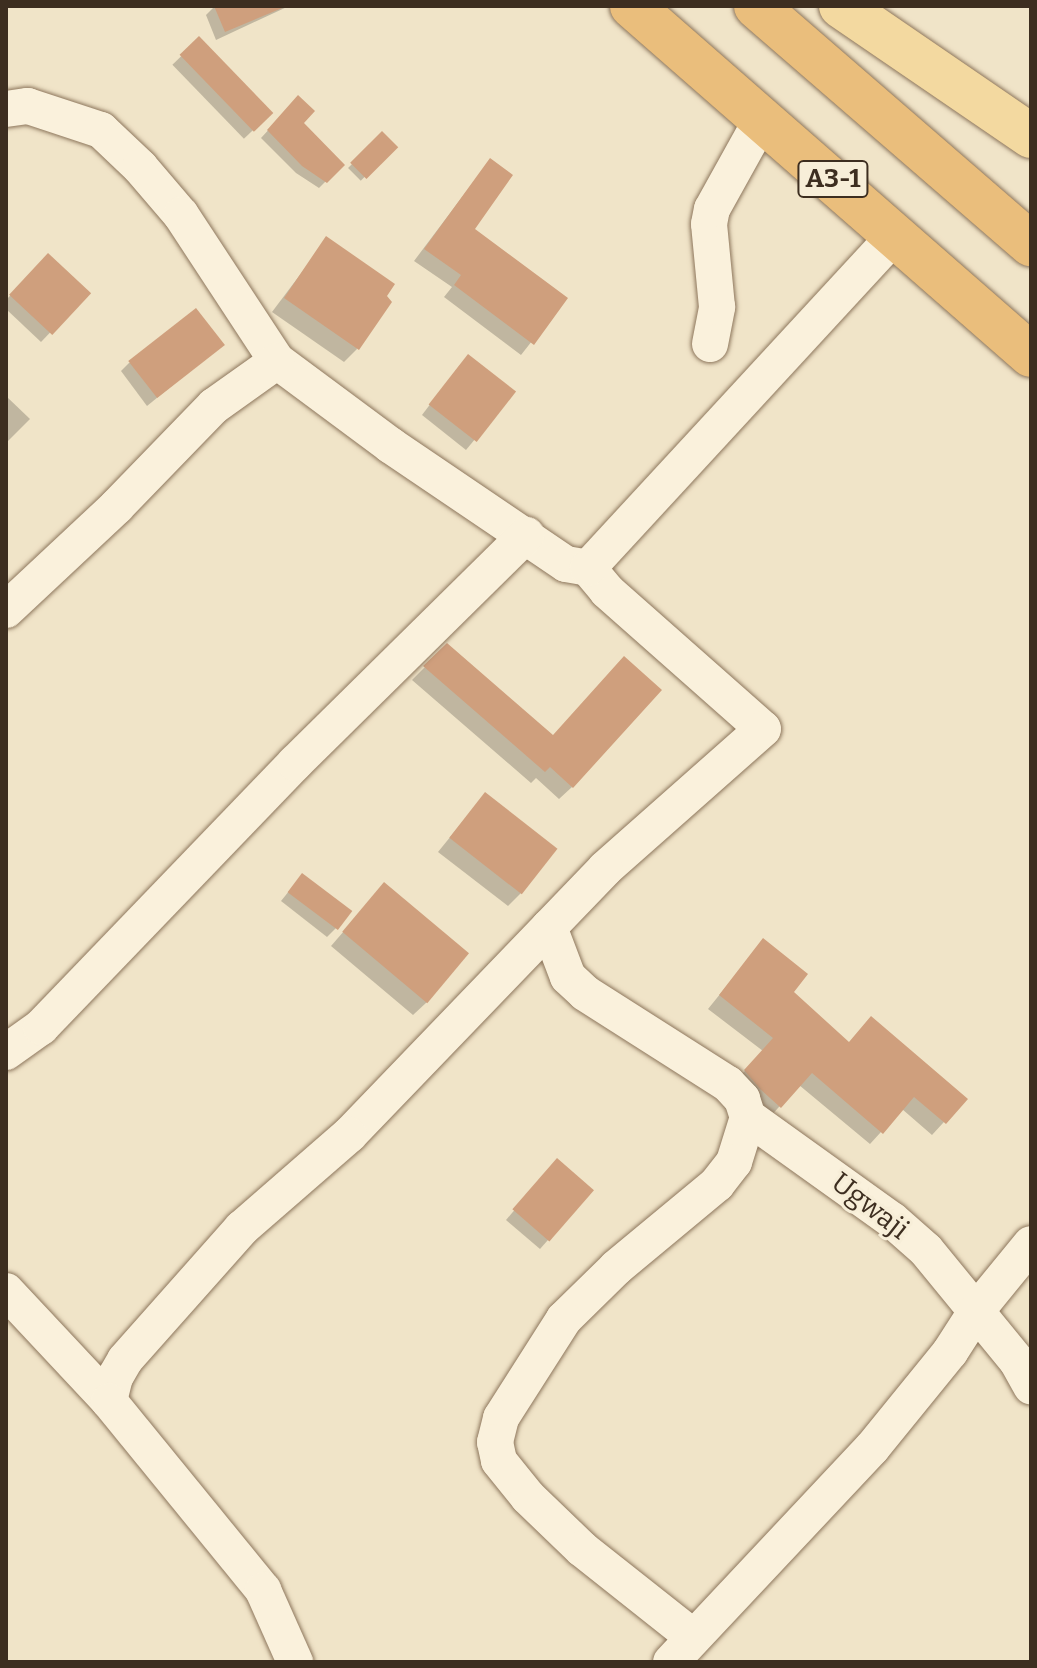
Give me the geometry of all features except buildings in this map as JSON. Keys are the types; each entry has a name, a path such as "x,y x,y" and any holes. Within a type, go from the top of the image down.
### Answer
{"highway":[{"name":"A3-1","path":"632,6 763,117 1031,355"},
{"name":"A3-1","path":"756,6 1031,244"}],"main road":[{"path":"841,6 1031,136"}],"street":[{"path":"6,109 28,106 101,130 140,167 181,215 277,361 390,445 566,564 588,568 607,591 763,729 605,869 349,1135 242,1228 125,1360 115,1377 109,1401"},
{"path":"710,344 717,307 709,224 712,209 763,117"},
{"path":"588,568 895,235"},
{"path":"6,610 116,507 214,406 277,361"},
{"path":"6,1052 41,1027 305,753 526,535"},
{"path":"549,927 568,977 585,993 728,1084 742,1099 748,1117 734,1162 717,1184 616,1268 564,1319 501,1418 495,1442 499,1461 528,1497 682,1649 872,1448 950,1352 977,1310 1031,1244"},
{"name":"Ugwaji","path":"748,1117 892,1220 926,1250 1017,1361 1031,1386"},
{"path":"6,1291 109,1401 263,1590 295,1662"}]}
